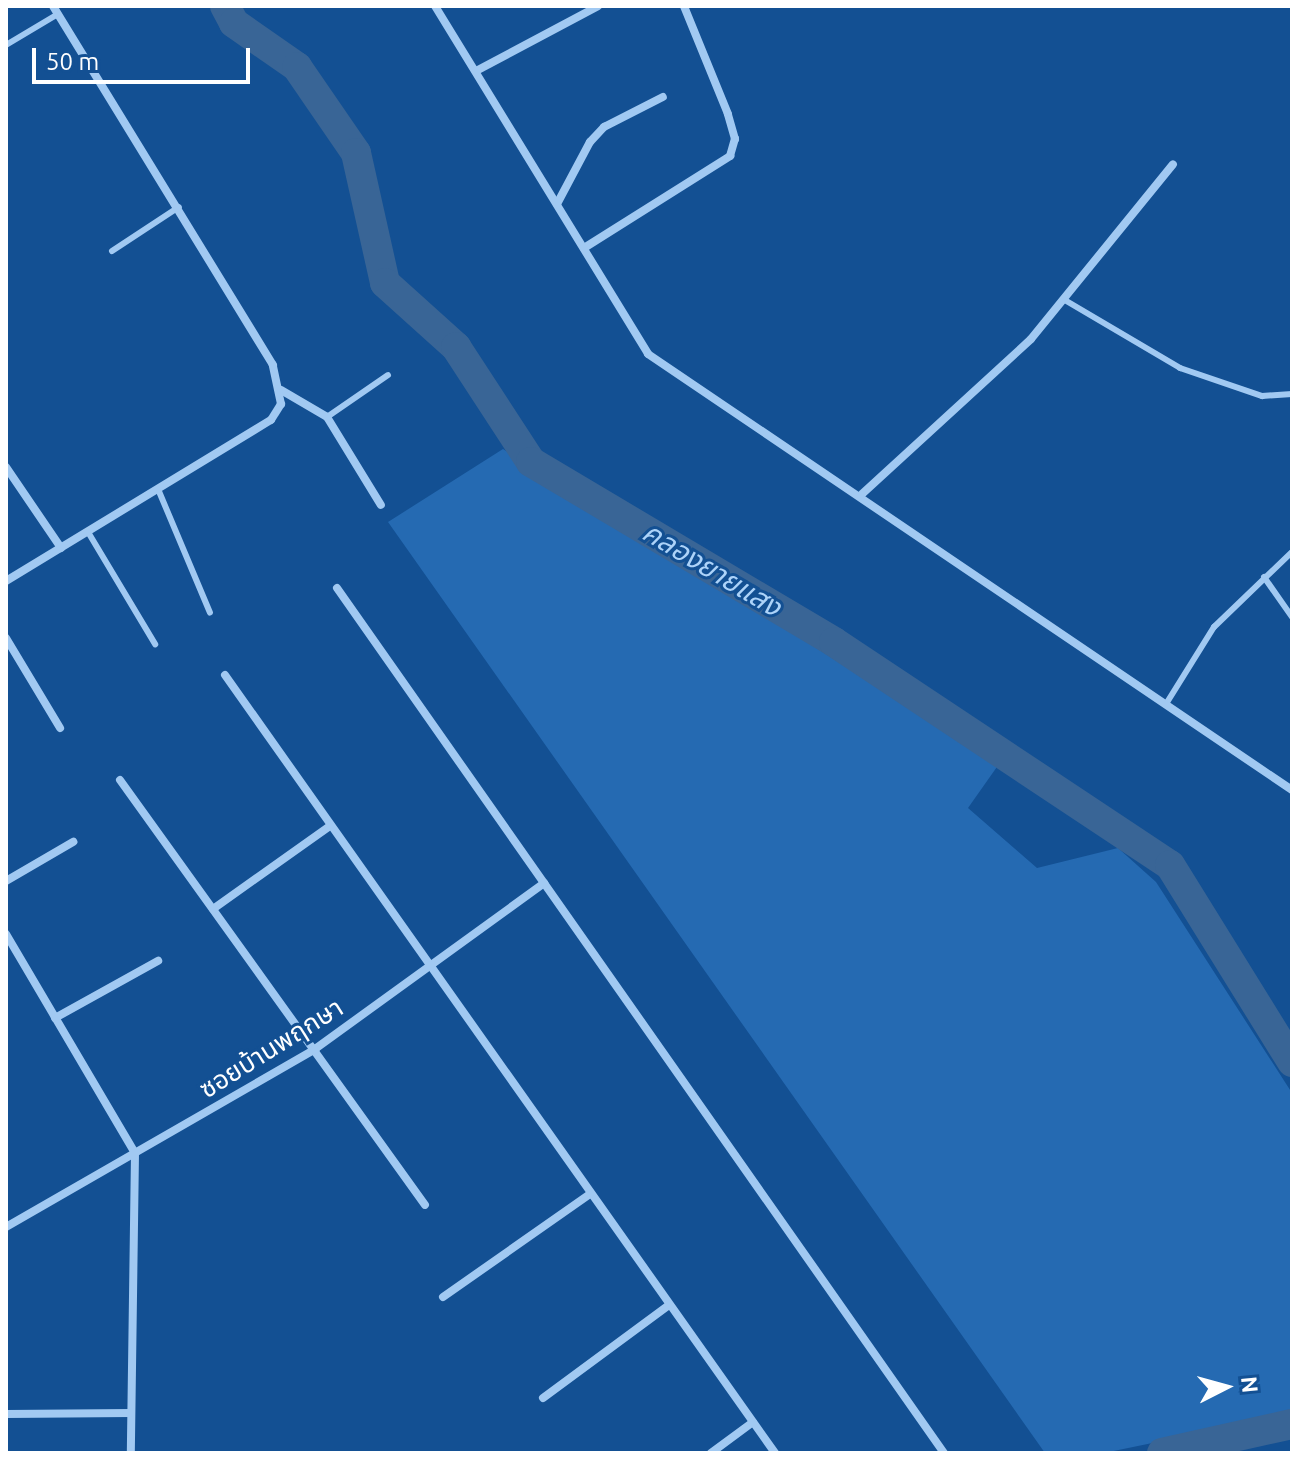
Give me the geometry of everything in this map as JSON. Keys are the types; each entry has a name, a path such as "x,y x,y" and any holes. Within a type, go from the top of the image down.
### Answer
{"street":[{"path":"435,6 648,354 862,494 1292,790"},
{"path":"476,71 598,6"},
{"path":"584,248 730,156 735,139 728,114 684,6"},
{"path":"6,581 271,420 281,404 281,390 273,365 179,207 55,10"},
{"path":"557,204 590,142 604,127 663,97"},
{"path":"862,494 1031,339 1173,164"},
{"path":"281,390 327,417 381,505"},
{"path":"6,467 61,548"},
{"path":"337,588 944,1453"},
{"path":"6,638 60,728"},
{"path":"225,675 775,1453"},
{"path":"120,780 425,1205"},
{"path":"213,909 330,826"},
{"path":"6,881 73,842"},
{"name":"ซอยบ้านพฤกษา","path":"7,1224 315,1049 544,883"},
{"path":"6,934 135,1153 131,1453"},
{"path":"55,1018 158,961"},
{"path":"443,1297 590,1194"},
{"path":"543,1398 669,1305"},
{"path":"6,1414 131,1413"},
{"path":"711,1453 753,1422"}],"lane":[{"path":"6,45 55,10"},
{"path":"112,251 179,207"},
{"path":"1063,299 1180,368 1262,396 1292,394"},
{"path":"327,417 388,375"},
{"path":"158,489 210,613"},
{"path":"88,532 155,644"},
{"path":"1166,704 1214,627 1292,552"},
{"path":"1264,577 1292,617"}],"shaded area":[{"path":"503,449 999,764 968,808 1037,868 1118,848 1156,882 1292,1093 1292,1414 1104,1453 1045,1453 388,522"}],"waterway":[{"name":"คลองยายแสง","path":"225,6 234,23 297,67 356,153 385,283 456,347 531,462 834,642 1170,865 1292,1062"},
{"name":"คลองยายแสง","path":"1162,1453 1292,1424"}]}
